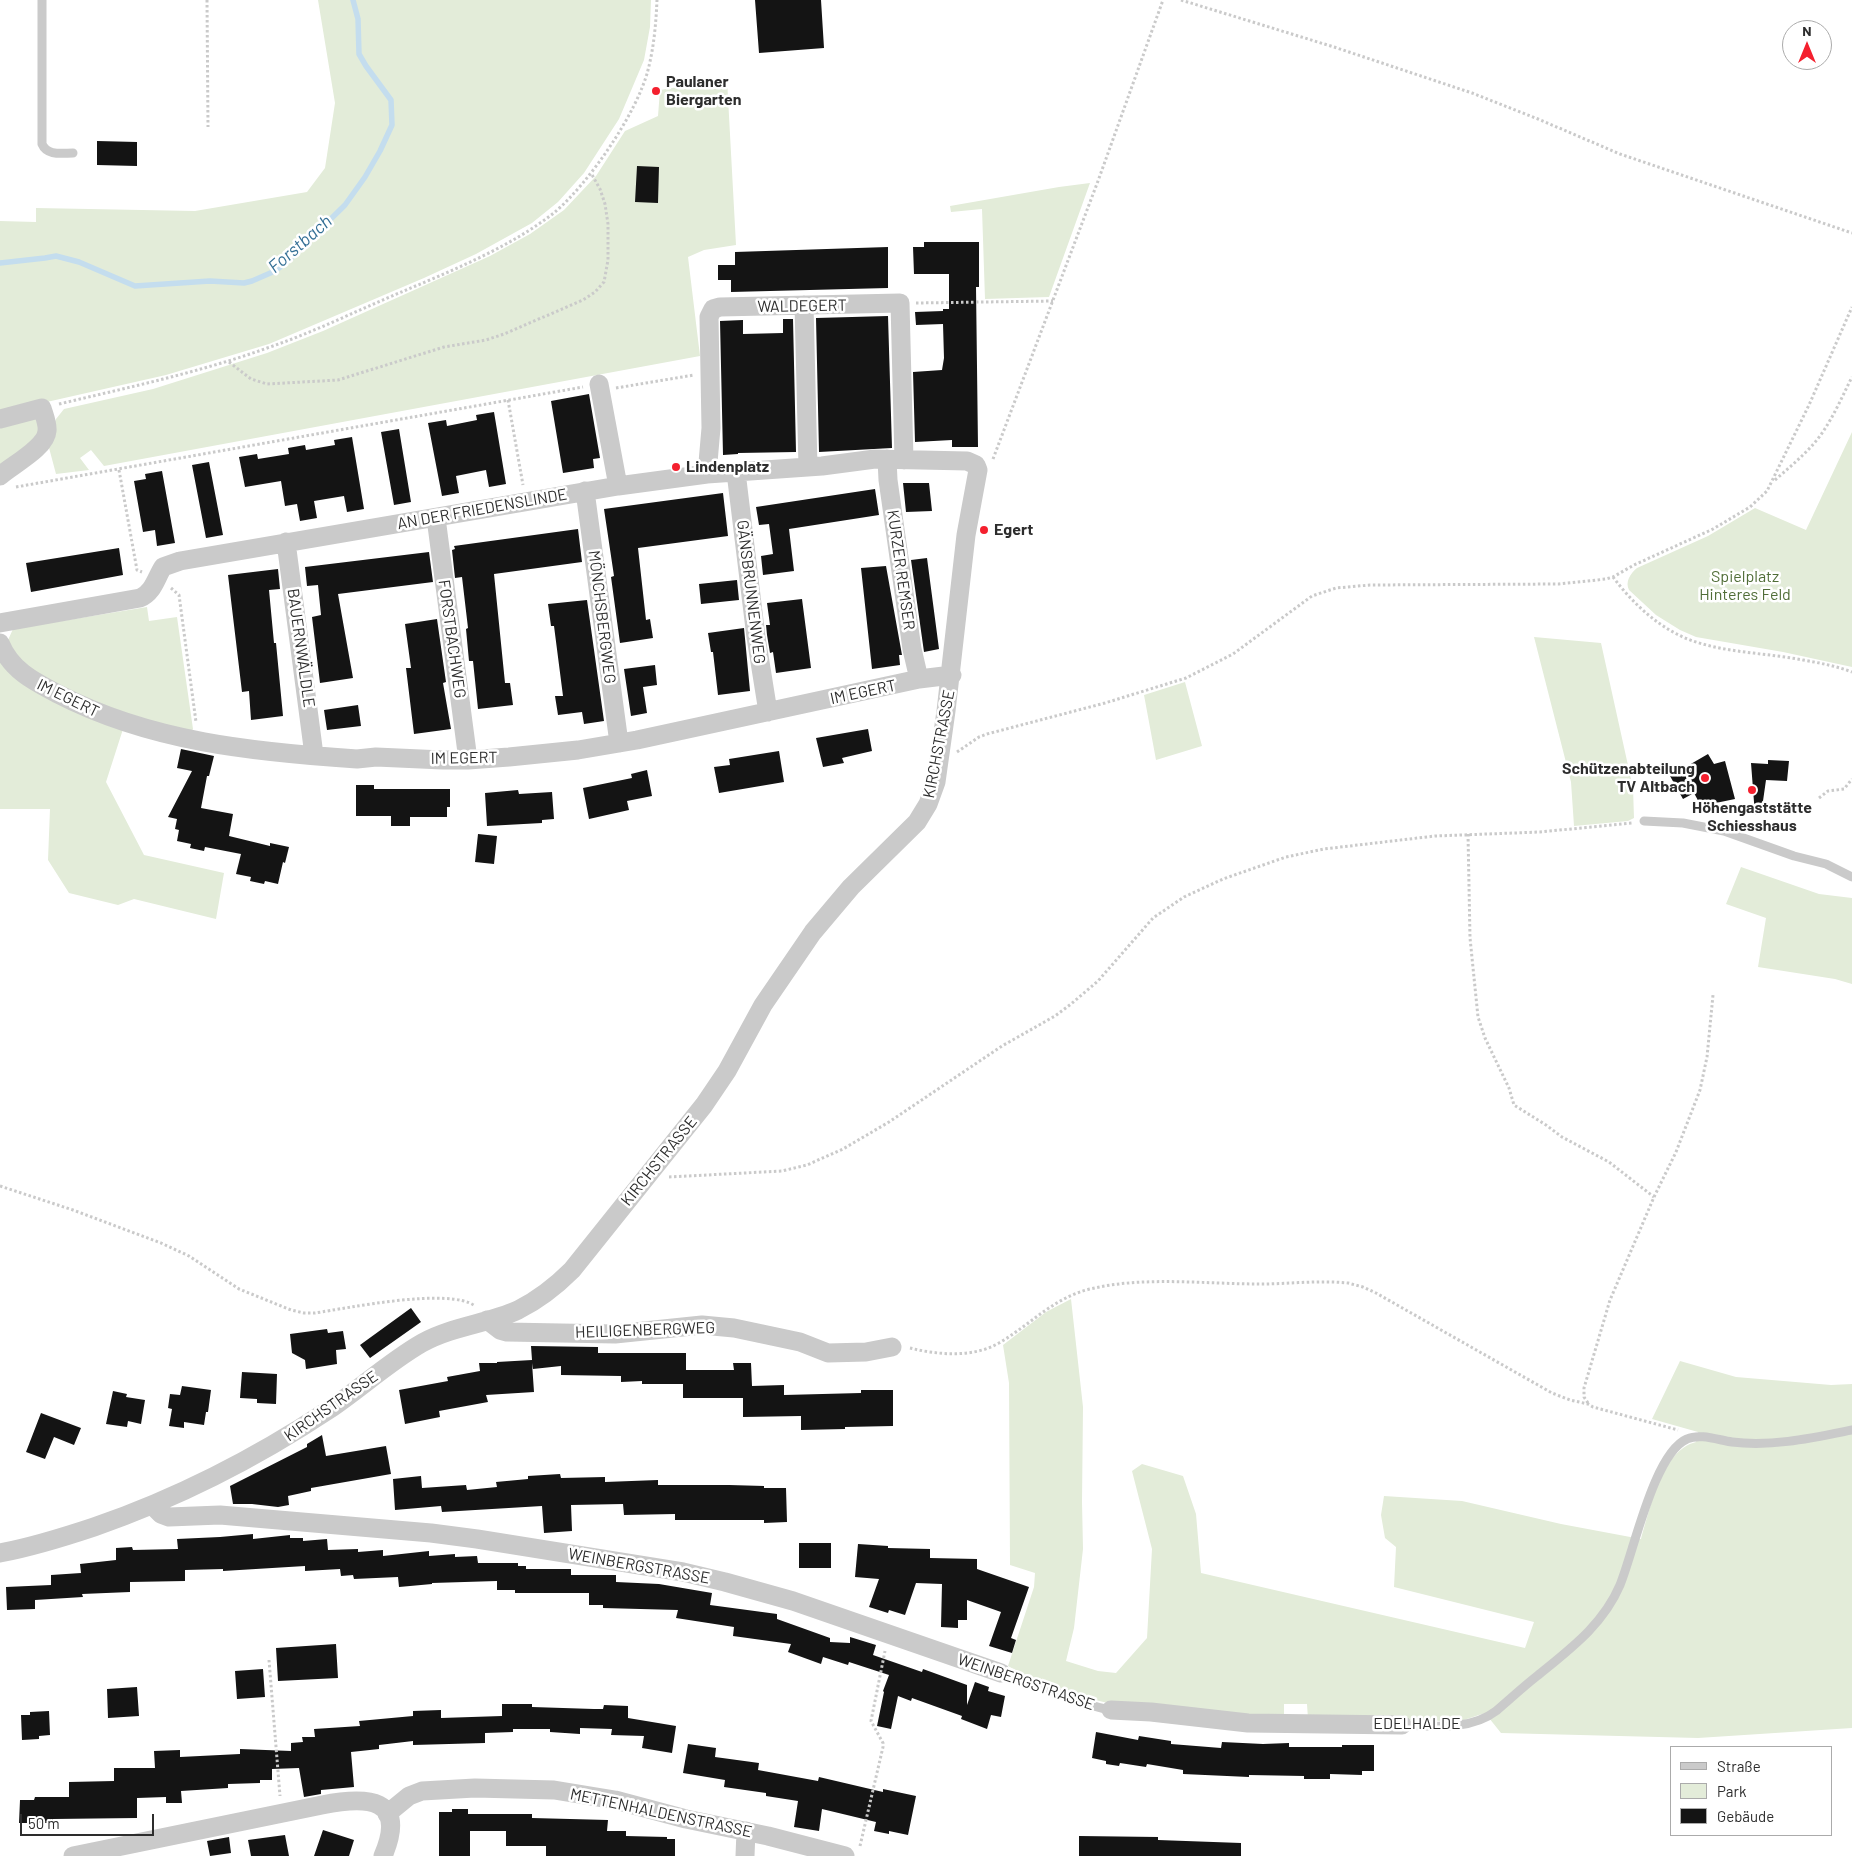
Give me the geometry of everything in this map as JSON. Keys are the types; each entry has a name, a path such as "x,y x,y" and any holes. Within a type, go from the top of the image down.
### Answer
{"street":[{"name":"WALDEGERT","path":"707,474 711,436 708,321 709,314 713,309 720,307 900,303"},
{"path":"895,460 900,303"},
{"path":"804,306 808,467"},
{"path":"600,388 618,486"},
{"path":"0,419 42,408 47,427 45,439 5,482"},
{"name":"AN DER FRIEDENSLINDE","path":"0,623 140,598 148,594 161,569 169,564 286,542 618,486 707,474 808,467 868,460 967,461 976,465 979,473"},
{"name":"KURZER REMSER","path":"895,460 888,480 912,649 919,680"},
{"name":"GÄNSBRUNNENWEG","path":"736,472 756,637 768,712"},
{"name":"KIRCHSTRASSE","path":"0,1553 70,1535 152,1505 195,1486 276,1444 423,1343 451,1330 509,1314 526,1306 560,1282 581,1259 716,1088 767,999 813,932 851,887 920,818 932,793 939,761 952,675 966,535 979,473"},
{"name":"MÖNCHSBERGWEG","path":"585,492 619,743"},
{"name":"FORSTBACHWEG","path":"436,518 468,760"},
{"name":"BAUERNWÄLDLE","path":"286,542 314,755"},
{"name":"IM EGERT","path":"0,643 7,657 20,672 84,707 152,731 240,749 357,759 384,757 468,760 531,755 619,743 919,680 952,675"},
{"name":"HEILIGENBERGWEG","path":"487,1320 500,1330 525,1333 615,1334 696,1324 800,1342 828,1353 866,1352 892,1347"},
{"name":"WEINBERGSTRASSE","path":"152,1505 167,1517 220,1515 431,1533 683,1572 793,1601 1001,1673"},
{"name":"EDELHALDE","path":"1110,1710 1160,1712 1248,1723 1402,1725"},
{"name":"METTENHALDENSTRASSE","path":"387,1814 409,1796 422,1791 460,1788 535,1789 579,1793 615,1800 686,1819 852,1852"},
{"path":"80,1855 356,1800 374,1802 387,1814 391,1822 391,1831 383,1856"},
{"path":"745,1856 746,1832"}],"lane":[{"path":"42,0 42,144 49,151 73,153"},
{"path":"1644,820 1684,823 1724,831 1794,856 1826,864 1852,877"},
{"path":"1690,1438 1701,1437 1748,1443 1770,1443 1812,1438 1852,1430"},
{"name":"EDELHALDE","path":"1402,1725 1456,1725 1483,1720 1582,1639 1601,1618 1620,1585 1664,1463 1677,1445 1690,1438"},
{"name":"WEINBERGSTRASSE","path":"1001,1673 1017,1676 1084,1703 1110,1710"}],"path":[{"path":"207,0 208,127"},
{"path":"42,408 152,383 228,361 305,334 437,277 512,240 555,212 591,173 627,118 644,82 652,53 658,0"},
{"path":"979,473 995,456 1163,0"},
{"path":"1181,0 1325,44 1472,93 1620,154 1852,233"},
{"path":"228,361 246,376 261,384 338,380 444,347 495,337 544,319 583,300 595,292 604,282 608,260 608,224 605,204 600,188 591,173"},
{"path":"900,303 1053,301"},
{"path":"939,761 986,734 1139,694 1199,673 1233,654 1305,601 1328,590 1370,585 1559,584 1613,577 1634,565 1701,535 1734,518 1767,492 1810,405 1852,306"},
{"path":"5,482 119,470 508,400 710,372"},
{"path":"1773,482 1806,452 1820,436 1852,377"},
{"path":"508,400 526,502"},
{"path":"119,470 134,552"},
{"path":"1613,577 1632,601 1645,612 1688,639 1717,647 1829,665 1852,672"},
{"path":"180,600 197,741"},
{"path":"1819,798 1828,791 1844,789 1852,779"},
{"path":"649,1175 674,1177 782,1171 807,1165 843,1149 889,1122 1002,1046 1062,1011 1098,981 1153,918 1179,900 1210,884 1264,864 1301,853 1436,836 1540,832 1630,824 1644,820"},
{"path":"1468,834 1470,938 1478,1017 1485,1038 1509,1088 1514,1105 1562,1137 1609,1162 1654,1197"},
{"path":"1588,1404 1584,1397 1584,1388 1608,1306 1654,1197 1676,1152 1700,1090 1708,1049 1713,995"},
{"path":"0,1186 73,1210 161,1243 189,1256 239,1289 290,1310 315,1313 416,1299 455,1299 473,1305 487,1320"},
{"path":"892,1347 902,1346 951,1354 988,1348 1002,1342 1051,1306 1074,1294 1102,1287 1147,1283 1342,1282 1358,1285 1376,1293 1552,1393 1593,1407 1668,1426 1690,1438"},
{"path":"852,1852 883,1747 883,1743 871,1721 888,1634"},
{"path":"269,1660 281,1814"}],"green space":[{"path":"318,0 651,0 650,27 644,60 619,119 584,173 558,202 532,223 476,254 424,278 269,344 166,375 29,406 40,428 39,436 0,469 0,221 36,222 36,208 195,211 307,192 325,168 335,103"},
{"path":"727,79 736,245 704,250 688,257 700,356 104,466 91,450 80,458 89,470 56,474 48,444 56,419 64,409 153,389 267,353 323,331 490,256 530,234 564,210 596,176 625,131 658,116 660,90"},
{"path":"1090,183 1049,297 985,299 982,209 951,212 950,206"},
{"name":"Spielplatz Hinteres Feld","path":"1852,432 1852,667 1783,652 1696,637 1680,630 1656,615 1629,590 1629,578 1637,568 1708,536 1755,508 1806,530"},
{"path":"147,607 149,621 177,617 193,729 190,734 70,695 15,658 8,640 13,629"},
{"path":"1534,637 1601,643 1633,788 1634,818 1628,821 1574,826 1571,782"},
{"path":"0,654 124,726 106,782 144,855 224,873 216,919 134,899 118,905 69,893 48,860 50,809 0,809"},
{"path":"1185,682 1202,746 1156,760 1144,695"},
{"path":"1741,867 1819,894 1852,898 1852,984 1835,979 1758,967 1766,918 1726,904"},
{"path":"1071,1299 1083,1407 1083,1549 1074,1628 1066,1661 1098,1671 1116,1673 1147,1638 1152,1549 1132,1471 1142,1464 1183,1476 1196,1514 1201,1573 1525,1648 1534,1622 1394,1587 1396,1547 1385,1538 1381,1515 1384,1496 1462,1501 1561,1524 1641,1539 1653,1497 1666,1468 1674,1456 1684,1447 1696,1442 1698,1432 1652,1419 1680,1361 1736,1377 1831,1385 1852,1384 1852,1728 1698,1738 1501,1733 1485,1713 1464,1720 1450,1721 1308,1719 1307,1704 1284,1704 1284,1719 1116,1705 1083,1697 1017,1671 1008,1666 1034,1587 1035,1573 1010,1565 1009,1383 1003,1345 1046,1312"}],"building":[{"path":"755,0 821,0 824,48 759,53"},
{"path":"97,141 137,142 137,166 97,165"},
{"path":"637,166 659,167 658,203 635,202"},
{"path":"924,242 979,242 979,287 976,287 978,447 952,447 952,440 915,442 913,372 942,370 944,358 943,324 916,325 915,312 949,309 949,274 914,274 913,247 924,247"},
{"path":"888,247 888,288 731,292 731,280 718,280 718,265 735,265 735,252"},
{"path":"888,316 892,448 819,452 816,318"},
{"path":"783,319 793,319 796,452 723,455 720,321 743,320 743,334 783,333"},
{"path":"589,394 600,458 593,459 594,468 563,473 551,401"},
{"path":"494,412 506,484 489,487 486,470 456,476 459,493 442,496 428,423 446,420 447,426 477,420 476,415"},
{"path":"399,429 411,502 394,505 381,432"},
{"path":"352,437 364,509 347,512 344,496 314,501 317,518 300,521 297,504 285,506 281,481 245,487 239,457 257,454 258,459 289,454 288,448 305,445 306,450 335,445 334,440"},
{"path":"209,462 223,535 206,538 192,465"},
{"path":"162,471 175,543 157,546 155,530 143,532 134,481 146,479 145,474"},
{"path":"903,483 929,483 932,511 906,512"},
{"path":"875,489 879,515 789,529 794,571 763,575 761,556 773,554 769,524 759,525 756,507"},
{"path":"723,493 728,536 638,548 646,620 650,619 653,638 620,643 611,577 614,576 604,509"},
{"path":"578,529 582,562 494,574 505,683 510,683 513,705 478,709 473,661 469,661 466,629 468,628 462,577 455,578 452,550 455,549 454,546"},
{"path":"119,548 123,575 31,592 26,563"},
{"path":"429,552 433,582 338,594 353,678 320,683 312,617 321,615 318,585 307,586 305,567"},
{"path":"927,558 939,649 924,652 911,560"},
{"path":"886,566 902,655 899,655 900,665 872,669 861,568"},
{"path":"278,569 280,589 269,590 283,716 251,720 249,691 242,692 228,575"},
{"path":"737,580 739,600 701,604 699,584"},
{"path":"802,599 811,668 776,673 773,652 770,653 767,635 766,625 770,625 767,603"},
{"path":"587,600 604,721 584,724 582,712 558,715 555,696 563,696 554,626 551,626 548,604"},
{"path":"437,619 446,682 443,683 451,729 414,734 406,668 411,668 405,624"},
{"path":"744,628 750,691 718,695 713,652 711,652 708,633"},
{"path":"655,665 657,685 643,687 647,713 631,716 624,669"},
{"path":"358,705 361,726 327,730 324,710"},
{"path":"868,729 872,751 842,758 844,763 823,767 816,738"},
{"path":"181,749 214,756 209,776 207,776 201,808 233,814 229,836 270,846 270,843 289,847 278,884 265,881 264,884 250,881 251,877 236,874 241,854 205,847 204,851 190,848 191,844 177,841 179,830 175,829 177,819 168,817 192,771 177,768"},
{"path":"779,751 784,782 719,793 714,767 730,765 729,759"},
{"name":"Schützenabteilung TV Altbach","path":"1708,754 1714,764 1725,761 1735,799 1701,806 1694,793 1683,799 1670,776"},
{"name":"Höhengaststätte Schiesshaus","path":"1768,760 1789,761 1787,781 1766,780 1761,815 1755,815 1751,763 1768,764"},
{"path":"647,770 652,796 627,801 629,810 589,819 583,788 632,778 631,774"},
{"path":"356,785 374,785 374,789 450,789 450,807 447,807 447,817 410,817 410,826 391,826 391,816 356,816"},
{"path":"518,790 519,794 552,792 554,819 542,820 542,823 487,826 485,793"},
{"path":"478,834 497,836 494,864 475,862"},
{"path":"411,1308 421,1322 370,1358 360,1345"},
{"path":"327,1329 328,1333 343,1331 346,1349 336,1350 337,1364 306,1369 305,1360 292,1353 290,1334"},
{"path":"531,1346 598,1347 598,1353 686,1353 686,1370 734,1370 733,1363 751,1363 752,1386 784,1385 784,1395 861,1393 861,1390 893,1390 893,1426 801,1430 801,1416 743,1417 743,1398 683,1398 683,1384 642,1384 642,1381 621,1382 621,1376 561,1375 561,1366 533,1369 532,1363 534,1392 486,1395 488,1402 439,1411 440,1417 405,1424 399,1390 448,1381 447,1377 480,1371 479,1363 532,1360"},
{"path":"242,1372 277,1374 276,1404 257,1403 257,1399 240,1398"},
{"path":"182,1386 211,1390 204,1425 184,1422 184,1428 169,1426 172,1409 168,1408 170,1394 180,1395"},
{"path":"113,1391 127,1394 126,1397 145,1400 141,1424 128,1421 127,1427 106,1424"},
{"path":"41,1413 81,1428 74,1445 54,1437 45,1459 26,1452"},
{"path":"322,1435 326,1456 386,1446 391,1474 311,1488 311,1491 288,1496 289,1505 278,1507 233,1504 230,1486 307,1447 307,1444"},
{"path":"560,1474 561,1478 605,1477 605,1482 658,1480 658,1485 729,1485 786,1488 787,1522 764,1523 764,1520 675,1520 675,1514 624,1515 623,1504 571,1505 572,1531 544,1533 542,1506 442,1512 441,1506 395,1510 393,1479 421,1476 422,1488 466,1485 467,1490 497,1487 496,1482 528,1479 528,1476"},
{"path":"253,1534 253,1539 290,1535 290,1538 303,1538 303,1541 327,1539 328,1550 358,1549 358,1552 383,1550 383,1556 429,1551 429,1556 455,1554 455,1557 477,1556 478,1563 518,1563 518,1566 526,1566 526,1569 571,1569 571,1575 616,1575 616,1582 659,1584 712,1593 710,1605 777,1614 777,1619 830,1638 830,1642 850,1643 850,1637 876,1645 873,1655 922,1672 923,1669 967,1685 967,1705 975,1682 989,1687 988,1691 1005,1696 1001,1717 991,1715 987,1729 961,1719 962,1716 912,1698 911,1701 898,1696 891,1729 877,1726 883,1691 889,1675 849,1662 848,1665 823,1657 821,1664 788,1652 791,1644 733,1636 734,1627 676,1618 678,1610 603,1608 603,1605 589,1605 589,1593 515,1593 515,1590 497,1590 497,1581 432,1583 399,1587 398,1577 354,1579 353,1575 341,1576 340,1569 305,1571 305,1566 223,1571 223,1569 185,1570 185,1581 130,1582 130,1592 82,1594 83,1597 35,1600 35,1609 7,1610 6,1587 51,1585 51,1575 81,1573 80,1564 116,1560 116,1548 132,1547 133,1550 178,1549 177,1539"},
{"path":"799,1543 831,1543 831,1568 799,1568"},
{"path":"858,1544 888,1546 888,1548 930,1549 930,1558 977,1559 977,1569 1029,1587 1011,1638 1016,1640 1012,1653 989,1646 1001,1612 967,1600 967,1620 958,1620 958,1628 941,1627 942,1584 916,1583 905,1615 889,1610 888,1613 869,1607 879,1579 855,1577"},
{"path":"336,1644 338,1678 278,1681 276,1648"},
{"path":"263,1669 265,1697 237,1699 235,1671"},
{"path":"137,1687 139,1716 108,1718 107,1689"},
{"path":"502,1704 532,1704 532,1707 594,1709 603,1709 604,1705 628,1706 628,1718 676,1726 672,1753 642,1748 644,1736 611,1735 612,1729 580,1728 580,1734 550,1732 550,1729 513,1729 513,1732 485,1733 485,1743 413,1745 413,1741 379,1745 379,1749 351,1752 354,1787 321,1790 321,1794 304,1797 299,1768 272,1769 272,1780 260,1780 260,1783 228,1784 228,1788 181,1791 182,1803 166,1803 166,1797 137,1798 137,1818 53,1819 53,1823 19,1823 20,1800 34,1800 35,1797 69,1797 69,1782 114,1781 114,1768 155,1768 154,1751 180,1750 180,1757 240,1754 240,1749 291,1751 291,1743 303,1742 302,1737 315,1737 314,1729 360,1726 359,1721 413,1716 413,1711 441,1710 441,1718 502,1716"},
{"path":"49,1711 50,1735 39,1736 39,1739 22,1740 21,1715 30,1715 30,1712"},
{"path":"1096,1732 1138,1740 1139,1736 1171,1741 1171,1744 1221,1748 1222,1742 1289,1743 1289,1747 1374,1745 1374,1771 1362,1771 1362,1775 1330,1774 1330,1779 1304,1779 1304,1776 1249,1775 1249,1777 1183,1774 1183,1770 1147,1764 1146,1767 1120,1763 1119,1766 1106,1764 1106,1761 1092,1758"},
{"path":"688,1744 716,1748 715,1757 759,1763 758,1770 818,1781 819,1777 883,1792 883,1789 916,1796 908,1835 889,1831 889,1834 874,1831 876,1822 822,1809 819,1831 794,1827 798,1801 766,1796 766,1793 724,1787 725,1780 683,1773"},
{"path":"452,1809 468,1809 468,1814 532,1814 532,1818 608,1820 607,1831 626,1831 626,1836 667,1837 667,1839 675,1839 675,1856 546,1856 546,1846 506,1846 506,1831 470,1831 470,1856 439,1856 439,1812 452,1812"},
{"path":"323,1830 354,1840 349,1856 314,1856"},
{"path":"285,1835 289,1856 251,1856 248,1840"},
{"path":"1079,1836 1158,1837 1158,1840 1241,1843 1241,1856 1079,1856"},
{"path":"229,1837 231,1853 210,1856 207,1841"}],"waterway":[{"name":"Forstbach","path":"0,263 56,256 79,262 135,286 210,281 244,283 275,271 290,259 345,205 365,177 392,125 391,100 359,54 358,19 353,0"}],"place":[{"name":"Paulaner Biergarten","path":"656,91"},
{"name":"Lindenplatz","path":"676,467"},
{"name":"Egert","path":"984,530"},
{"name":"Schützenabteilung TV Altbach","path":"1705,778"},
{"name":"Höhengaststätte Schiesshaus","path":"1752,790"}]}
